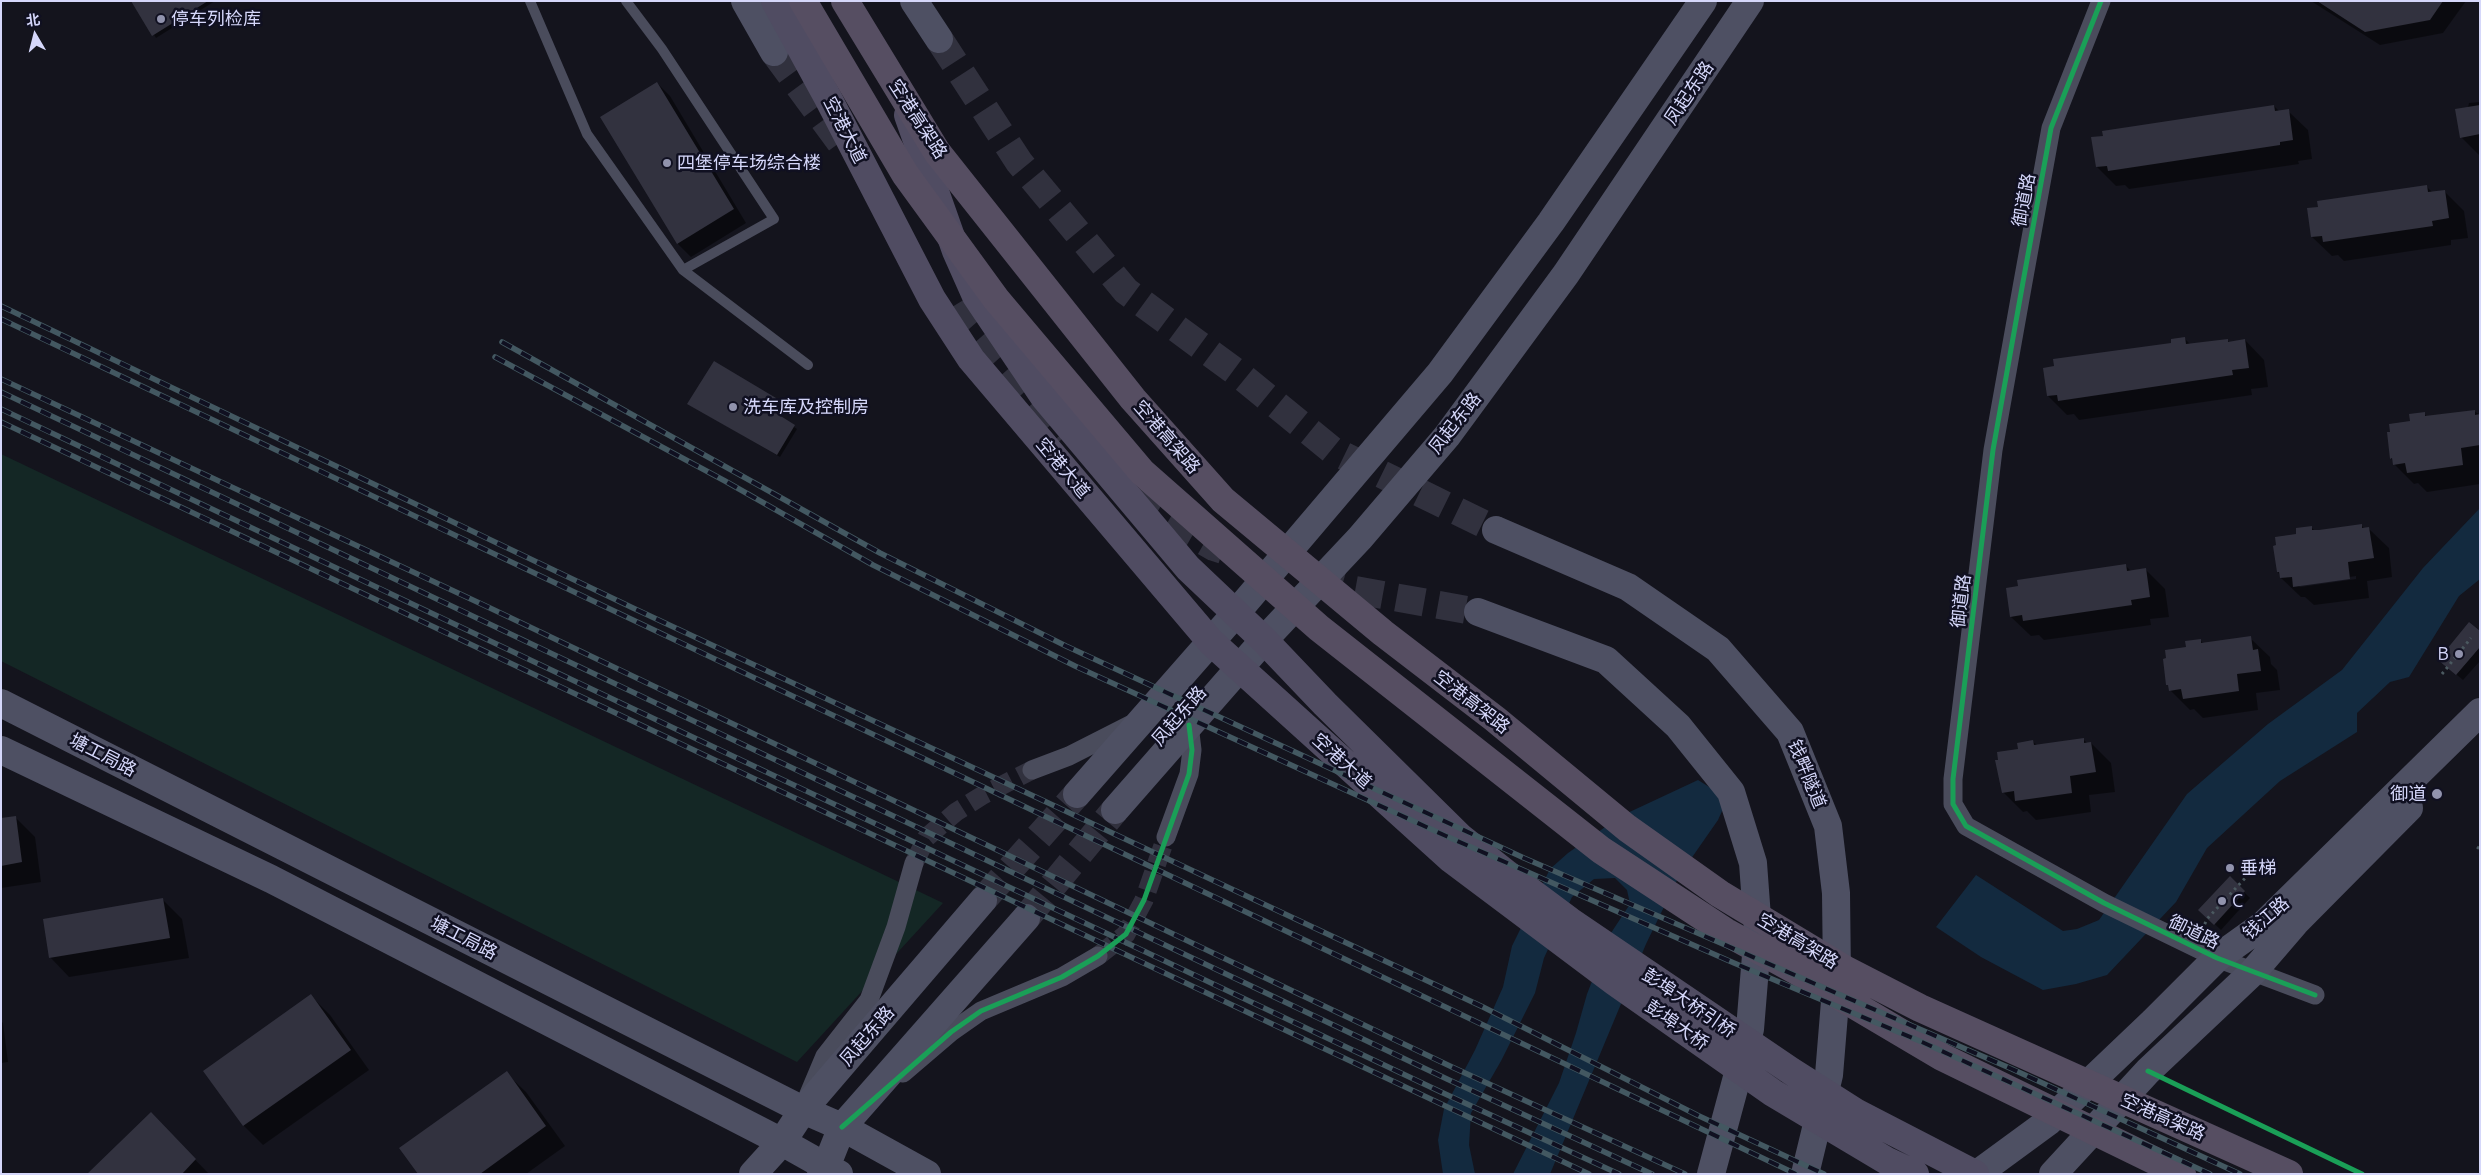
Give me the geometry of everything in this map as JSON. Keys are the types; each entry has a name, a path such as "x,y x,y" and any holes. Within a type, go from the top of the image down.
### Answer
{"highway":[{"name":"空港高架路","path":"803,1 905,174 996,300 1142,472 1319,628 1601,850 1726,932 1795,970 1942,1057 2182,1174"},
{"name":"空港高架路","path":"845,1 937,152 1133,398 1223,500 1383,633 1495,719 1627,828 1720,894 1838,965 1920,1008 2289,1174"}],"main road":[{"path":"745,1 774,52"},
{"name":"空港大道","path":"775,1 828,98 932,299 971,359 1211,642 1456,848"},
{"name":"空港大道","path":"859,1 898,88 956,251 976,296 1044,397 1188,568 1264,640 1456,848"},
{"path":"914,1 938,39"},
{"name":"凤起东路","path":"1077,794 1236,614 1440,373 1551,222 1703,1"},
{"name":"凤起东路","path":"1115,810 1264,640 1360,538 1447,436 1566,274 1750,1"},
{"name":"钱畔隧道","path":"1496,530 1628,587 1718,649 1790,732 1828,826 1836,893 1837,977 1829,1075 1805,1174"},
{"path":"1478,612 1606,660 1678,726 1731,792 1753,863 1758,931 1750,1029 1711,1174"},
{"name":"塘工局路","path":"1,703 803,1110 842,1126 927,1174"},
{"name":"钱江路","path":"1976,1174 2048,1122 2153,1022 2216,958 2263,925 2480,712"},
{"name":"钱江路","path":"2053,1174 2148,1071 2252,973 2295,923 2480,737"},
{"name":"塘工局路","path":"1,750 271,879 782,1142 829,1172"},
{"name":"彭埠大桥引桥","path":"1456,848 1570,922 1791,1072 1856,1113 1922,1163"},
{"name":"凤起东路","path":"753,1174 782,1142 803,1110 983,900"},
{"path":"829,1172 842,1126 1026,918"},
{"path":"1922,1163 1976,1174"}],"street":[{"name":"御道路","path":"2101,1 2051,128 2026,262 1994,450 1953,779 1953,804 1966,826 2104,903 2216,958 2315,995"},
{"path":"1032,770 1069,756 1116,734 1150,713"},
{"path":"1166,837 1189,774 1192,750 1189,725"},
{"path":"803,1110 825,1056 869,1000 896,927 914,864"},
{"path":"842,1126 951,1032 981,1011 1062,977 1098,956"}],"lane":[{"path":"530,1 587,134 683,270 808,365"},
{"path":"626,1 662,50 774,219 683,270"}],"path":[{"path":"2442,674 2471,638"},
{"path":"2202,930 2207,919 2248,874"}],"green space":[{"path":"1,454 943,903 797,1062 1,661"}],"water":[{"path":"2480,508 2480,579 2459,596 2409,677 2390,682 2357,713 2357,732 2280,781 2207,848 2176,902 2107,975 2076,984 2043,990 1981,957 1936,927 1976,875 2063,931 2077,929 2099,920 2187,794 2268,724 2342,670 2423,568"},
{"path":"1698,780 1714,790 1726,802 1718,820 1679,876 1646,944 1550,1174 1513,1174 1559,1083 1587,994 1611,933 1630,904 1627,890 1615,878 1594,879 1572,897 1544,958 1535,993 1501,1061 1471,1113 1469,1145 1475,1174 1443,1174 1438,1140 1444,1109 1475,1050 1503,987 1512,946 1550,869 1568,853 1621,816"}],"building":[{"name":"停车列检库","path":"131,1 208,1 152,36"},
{"path":"2317,1 2443,1 2430,20 2365,32"},
{"name":"四堡停车场综合楼","path":"657,82 734,209 677,244 600,117"},
{"path":"2274,105 2275,111 2289,109 2293,140 2280,142 2280,145 2108,171 2107,166 2096,167 2091,137 2103,136 2102,131"},
{"path":"2480,105 2480,134 2460,138 2455,109"},
{"path":"2427,185 2428,192 2445,190 2449,218 2432,221 2433,226 2323,242 2322,236 2311,237 2307,208 2318,207 2317,201"},
{"path":"2185,337 2186,344 2228,339 2228,342 2245,339 2249,368 2232,370 2233,375 2058,401 2057,395 2047,396 2043,368 2054,366 2053,359 2171,343 2171,339"},
{"name":"洗车库及控制房","path":"714,361 776,398 771,410 795,425 777,455 687,404"},
{"path":"2475,410 2475,415 2480,414 2480,445 2461,448 2463,465 2407,473 2405,463 2393,465 2392,458 2390,459 2387,432 2390,432 2389,424 2410,421 2409,414 2425,412 2425,416"},
{"path":"2362,524 2362,528 2369,527 2374,558 2348,562 2350,579 2293,587 2292,577 2280,578 2279,572 2277,572 2273,546 2276,545 2275,537 2296,534 2296,528 2312,526 2312,530 2319,530"},
{"path":"2126,564 2127,571 2146,568 2150,597 2131,600 2132,605 2023,621 2022,615 2010,617 2006,588 2018,586 2017,580"},
{"name":"B","path":"2469,622 2480,631 2480,647 2456,675 2438,660"},
{"path":"2251,636 2253,650 2258,649 2261,671 2237,674 2239,691 2183,699 2181,689 2169,691 2168,685 2166,685 2163,659 2166,658 2165,650 2186,647 2185,641 2201,639 2201,643"},
{"path":"2084,738 2084,743 2091,742 2096,772 2070,776 2072,793 2015,801 2014,791 2002,793 1995,760 1998,760 1997,752 2018,749 2017,743 2033,740 2034,745"},
{"path":"16,816 22,862 1,866 1,818"},
{"name":"C","path":"2230,876 2245,891 2214,925 2198,910"},
{"path":"163,898 170,938 49,958 43,919"},
{"path":"311,994 351,1050 243,1126 203,1071"},
{"path":"507,1071 546,1126 480,1174 418,1174 399,1148"},
{"path":"151,1112 196,1159 182,1174 87,1174"}],"tunnel":[{"path":"939,39 1019,162 1126,291 1240,375 1332,450 1496,530"},
{"path":"774,52 846,150"},
{"path":"952,307 963,325 1063,438"},
{"path":"1132,500 1214,547 1223,550"},
{"path":"1315,578 1355,590 1478,612"},
{"path":"914,863 927,837 956,812 983,795 1032,770"},
{"path":"983,900 1077,794"},
{"path":"1026,918 1115,810"},
{"path":"1098,956 1126,934 1144,900 1166,837"}],"railway":[{"path":"1,306 633,608 1483,1007 1697,1115 1824,1174"},
{"path":"1,319 1796,1174"},
{"path":"502,342 880,553 1066,646 1524,858 2012,1069 2240,1174"},
{"path":"495,357 725,481 873,565 1075,666 1446,836 1734,963 1922,1042 2210,1174"},
{"path":"1,379 490,608 1452,1067 1685,1174"},
{"path":"1,392 1447,1079 1652,1174"},
{"path":"1,409 1441,1092 1619,1174"},
{"path":"1,422 1589,1174"}],"cycle path":[{"path":"2101,1 2051,128 1993,450 1953,779 1953,804 1966,826 2104,903 2217,958 2315,995"},
{"path":"842,1127 951,1032 981,1011 1062,977 1098,956 1126,934 1144,900 1189,774 1192,750 1189,725"},
{"path":"2148,1071 2362,1174"}],"place":[{"name":"停车列检库","path":"161,19"},
{"name":"四堡停车场综合楼","path":"667,163"},
{"name":"洗车库及控制房","path":"733,407"},
{"name":"B","path":"2459,654"},
{"name":"御道","path":"2437,794"},
{"name":"垂梯","path":"2230,868"},
{"name":"C","path":"2222,901"}]}
